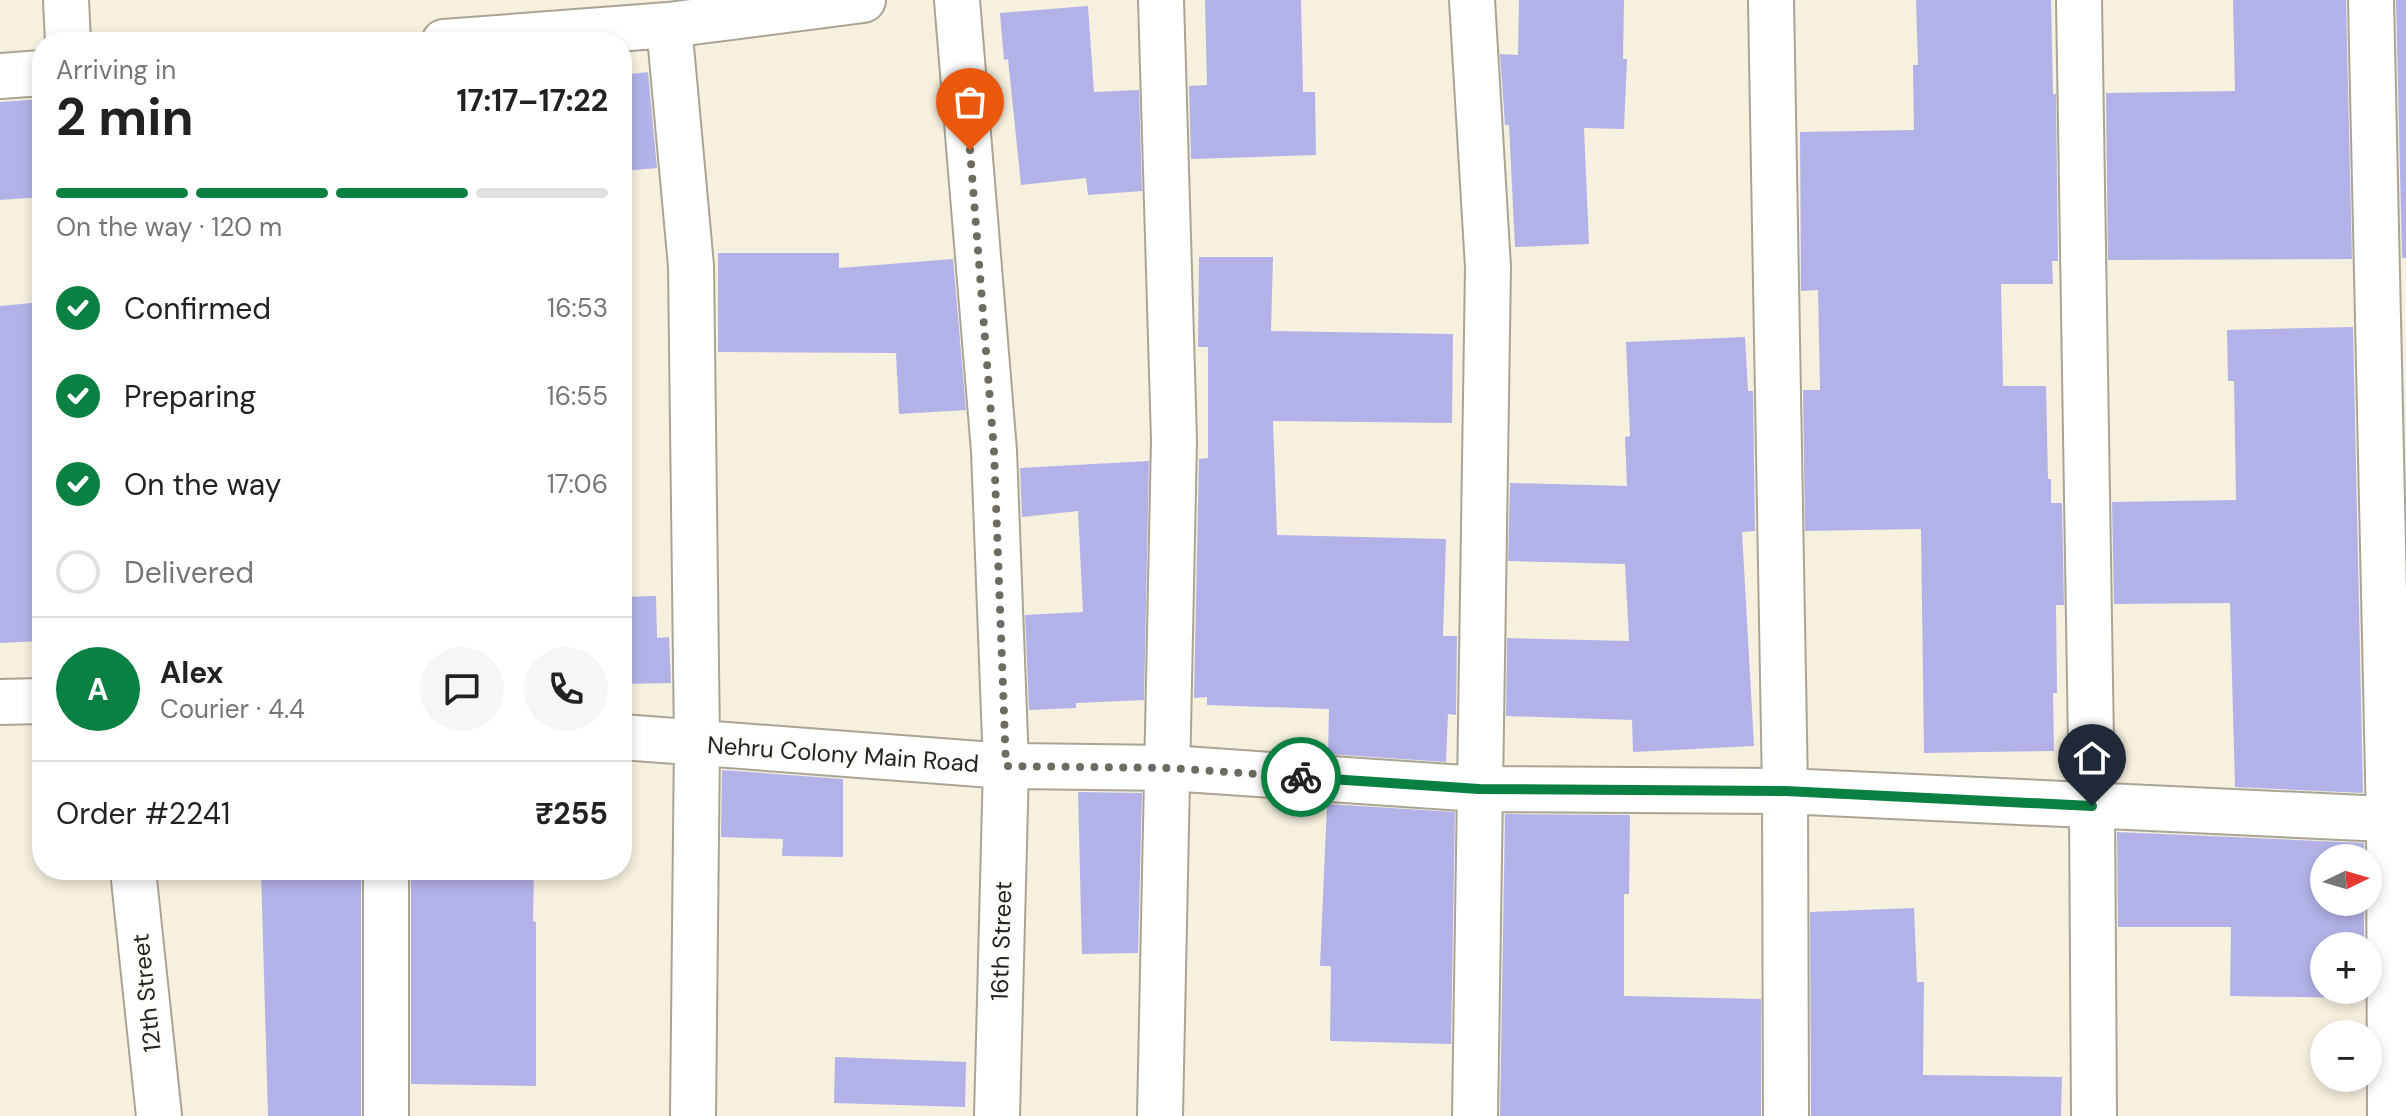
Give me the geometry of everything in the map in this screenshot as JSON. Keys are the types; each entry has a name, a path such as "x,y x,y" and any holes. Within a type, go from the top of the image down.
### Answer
{"street":[{"path":"66,0 68,32"},
{"path":"500,32 594,15 669,25 863,0"},
{"name":"16th Street","path":"957,0 994,451 1006,766 997,1116"},
{"path":"1160,1116 1174,440 1161,0"},
{"path":"1472,0 1488,267 1475,1116"},
{"path":"1771,0 1785,791 1786,1116"},
{"path":"2079,0 2094,1116"},
{"path":"2371,0 2397,820 2390,1116"},
{"path":"669,25 691,266 697,742 693,1116"},
{"path":"0,76 32,74"},
{"path":"0,702 32,701"},
{"name":"Nehru Colony Main Road","path":"632,738 1006,766 1169,768 1479,789 1785,791 2397,820"},
{"name":"12th Street","path":"134,880 159,1116"},
{"path":"386,880 386,1116"}],"building":[{"path":"1205,0 1301,0 1303,92 1315,92 1316,155 1191,159 1189,86 1207,85"},
{"path":"1519,0 1624,0 1623,59 1627,59 1624,129 1584,128 1589,244 1515,247 1509,125 1505,125 1500,54 1518,55"},
{"path":"1916,0 2051,0 2053,94 2056,94 2058,261 2052,261 2053,284 2001,284 2003,386 2046,386 2051,503 2062,503 2064,605 2056,605 2054,751 1924,753 1921,529 1805,531 1803,390 1820,390 1818,290 1801,291 1800,132 1914,130 1913,65 1918,65"},
{"path":"2233,0 2346,0 2352,259 2108,260 2106,93 2235,91"},
{"path":"2396,0 2406,0 2406,258 2402,258"},
{"path":"1088,6 1094,92 1139,90 1142,191 1088,195 1086,178 1021,185 1000,13"},
{"path":"648,72 657,168 632,170 632,74"},
{"path":"32,100 32,198 0,200 0,102"},
{"path":"718,253 839,253 839,268 953,259 966,410 899,414 896,353 718,352"},
{"path":"1199,257 1273,257 1271,331 1453,334 1452,423 1273,421 1277,535 1446,539 1443,636 1457,636 1456,715 1448,714 1446,762 1328,754 1329,709 1207,705 1207,697 1194,698 1199,459 1208,458 1208,347 1198,347"},
{"path":"32,303 32,641 0,643 0,306"},
{"path":"2353,327 2363,793 2235,787 2230,603 2114,604 2112,502 2236,500 2234,381 2228,381 2227,330"},
{"path":"1745,337 1748,391 1753,391 1755,531 1742,532 1754,746 1633,752 1632,720 1506,716 1507,638 1629,641 1625,564 1508,561 1510,483 1627,486 1625,437 1630,436 1626,342"},
{"path":"1149,461 1144,700 1076,703 1076,708 1029,710 1025,615 1083,612 1078,511 1022,517 1020,468"},
{"path":"656,596 657,638 669,637 671,683 632,684 632,597"},
{"path":"722,770 843,779 843,857 782,856 783,839 721,837"},
{"path":"1078,792 1142,793 1138,953 1082,954"},
{"path":"1327,804 1455,812 1451,1044 1330,1041 1331,966 1320,966"},
{"path":"1505,814 1630,815 1629,894 1624,894 1624,996 1761,999 1761,1116 1500,1116"},
{"path":"2117,832 2364,843 2310,844 2310,916 2364,916 2364,932 2310,932 2310,997 2230,996 2231,927 2118,927"},
{"path":"261,880 361,880 361,1116 268,1116"},
{"path":"411,880 534,880 536,1086 411,1084"},
{"path":"1914,908 1917,982 1924,982 1923,1075 2062,1077 2061,1116 1811,1116 1810,912"},
{"path":"835,1057 966,1062 965,1107 834,1103"}],"way so far":[{"path":"970,150 994,451 1006,766 1169,768 1301,777"}],"route":[{"path":"1301,777 1479,789 1785,791 2092,806"}]}
